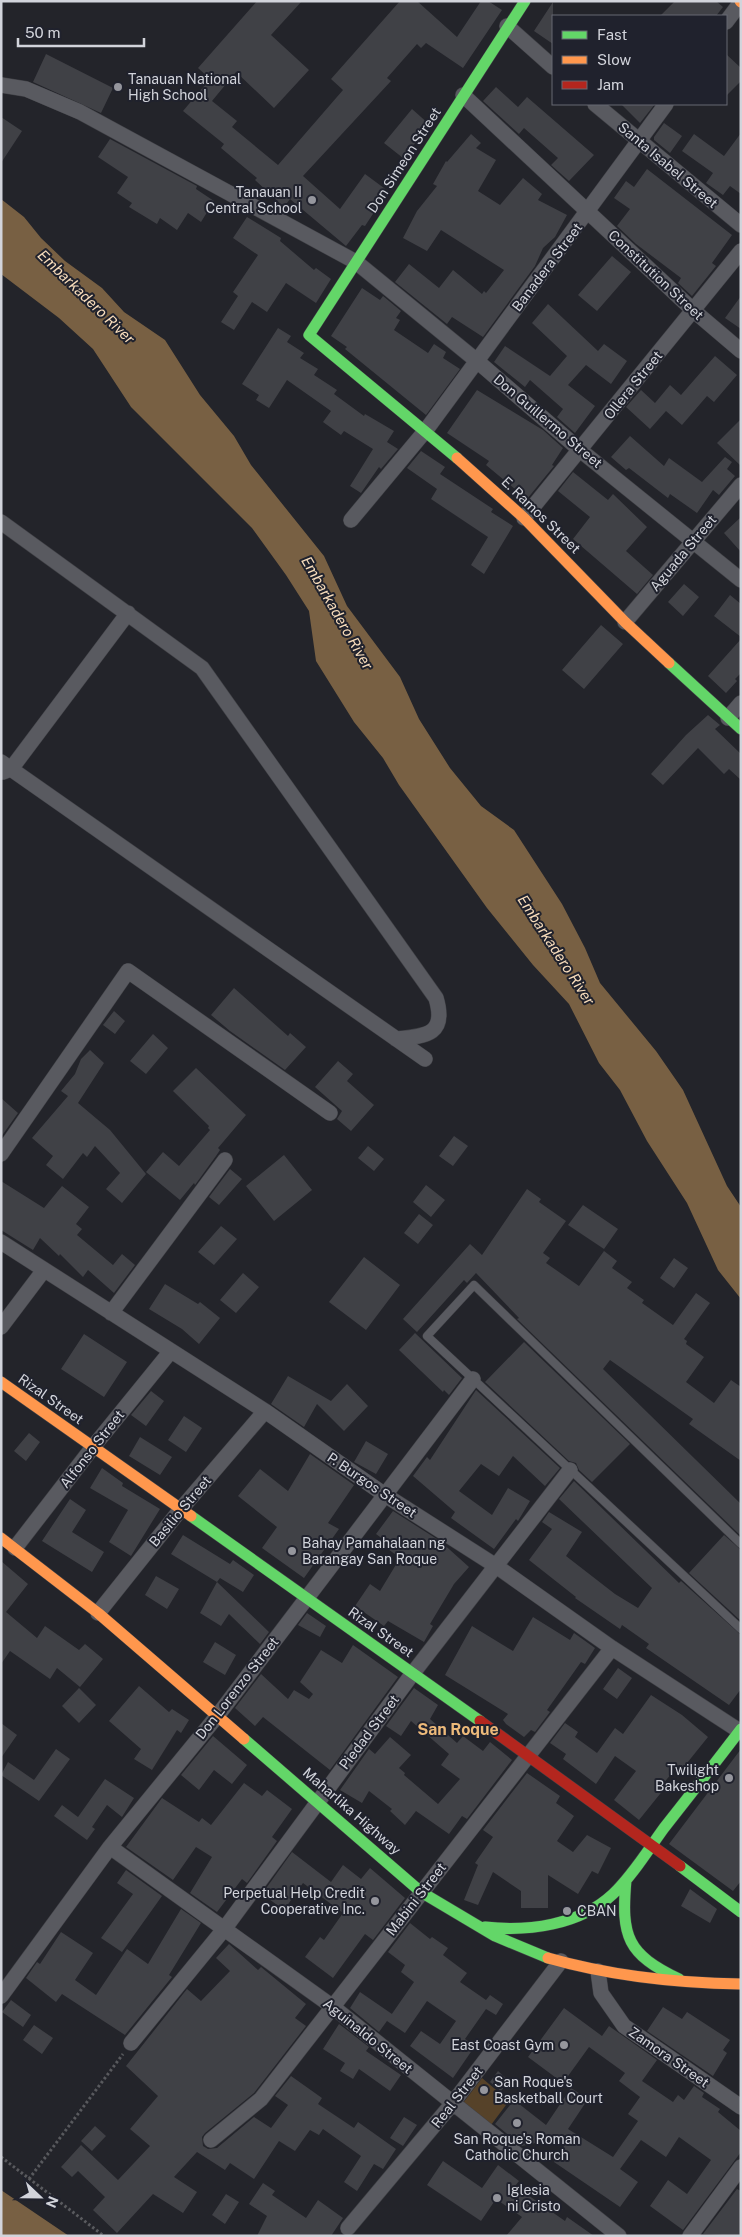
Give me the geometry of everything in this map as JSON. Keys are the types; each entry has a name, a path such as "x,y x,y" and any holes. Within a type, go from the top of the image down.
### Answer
{"main road":[{"name":"Don Simeon Street","path":"309,335 525,1"},
{"name":"E. Ramos Street","path":"309,335 426,430 524,518 625,622 741,729"},
{"name":"Rizal Street","path":"1,1382 529,1755 741,1912"},
{"name":"Maharlika Highway","path":"1,1538 98,1613 318,1801 421,1892 521,1948 561,1961 598,1971 688,1984 741,1984"},
{"path":"479,1926 513,1929 557,1922 582,1914 605,1900 626,1880 740,1730"},
{"path":"626,1880 623,1905 625,1925 633,1945 646,1962 688,1984"}],"street":[{"path":"727,21 740,2"},
{"path":"508,26 552,66"},
{"name":"Don Guillermo Street","path":"1,85 26,89 80,112 356,262 477,361 580,450 741,580"},
{"name":"Constitution Street","path":"463,95 694,310 741,351"},
{"name":"Santa Isabel Street","path":"596,105 638,142 741,225"},
{"name":"Banadera Street","path":"351,520 426,430 665,105"},
{"name":"Ollera Street","path":"524,518 741,251"},
{"name":"Aguada Street","path":"625,622 741,485"},
{"path":"1,522 202,668 436,998 440,1013 436,1028 426,1036 396,1039"},
{"path":"128,613 5,768 424,1059"},
{"path":"728,718 741,703"},
{"path":"1,1154 128,971 330,1113"},
{"path":"111,1313 226,1160"},
{"name":"P. Burgos Street","path":"1,1242 265,1411 385,1495 496,1566 612,1648 740,1730"},
{"path":"1,1327 44,1270"},
{"name":"Alfonso Street","path":"15,1548 93,1447 171,1351"},
{"name":"Don Lorenzo Street","path":"1,1996 110,1847 218,1715 473,1379"},
{"name":"Basilio Street","path":"98,1613 181,1509 265,1411"},
{"name":"Piedad Street","path":"132,2043 225,1928 413,1673 570,1470"},
{"name":"Mabini Street","path":"211,2140 261,2098 612,1648"},
{"name":"Aguinaldo Street","path":"110,1847 333,2007 619,2236"},
{"name":"Real Street","path":"348,2228 452,2104 561,1961"},
{"name":"Zamora Street","path":"598,1971 601,1993 624,2026 741,2107"},
{"path":"690,2236 741,2167"}],"lane":[{"path":"741,1544 474,1285 427,1336 741,1629"}],"path":[{"path":"29,2179 132,2043"},
{"path":"1,2157 104,2236"}],"shaded area":[{"name":"San Roque's Basketball Court","path":"482,2078 509,2101 491,2125 463,2103"}],"water":[{"name":"Embarkadero River","path":"1,199 24,217 41,238 65,261 102,288 124,312 165,340 200,395 234,436 251,465 324,556 347,606 400,677 419,719 450,768 481,806 514,830 562,904 585,948 600,983 656,1051 683,1090 727,1186 741,1207 741,1299 718,1270 687,1203 647,1141 620,1090 599,1063 569,1004 533,965 487,908 399,785 383,758 354,722 316,661 309,611 286,575 252,528 131,407 93,349 59,318 1,274"},
{"path":"1,2190 69,2236 1,2236"}],"building":[{"path":"257,1 302,1 271,35 309,70 274,108 236,72 212,101 237,121 232,127 278,165 343,90 331,79 400,1 417,1 457,37 481,1 488,1 502,10 463,68 426,43 421,48 417,44 387,78 391,81 303,176 340,209 365,174 388,191 365,226 362,225 346,246 290,199 284,207 255,180 257,178 221,148 224,144 183,111 210,79 198,68"},
{"path":"675,1 716,1 723,7 717,15 661,15"},
{"path":"553,2 552,43 534,31"},
{"path":"46,54 113,88 101,113 33,82"},
{"path":"727,55 741,68 741,81 727,95"},
{"path":"496,87 518,107 527,97 594,155 569,181 551,165 558,158 524,128 519,134 483,101"},
{"path":"622,105 654,105 640,123"},
{"path":"412,109 430,125 403,158 384,143"},
{"path":"1,117 22,131 1,163"},
{"path":"664,123 682,136 670,153 654,140 654,137"},
{"path":"741,133 741,194 730,186 723,195 706,183 713,173 682,151 694,134 724,156"},
{"path":"471,134 481,143 476,148 496,160 478,191 500,205 523,178 542,194 538,200 567,215 555,237 543,248 535,266 483,337 452,317 447,324 395,282 409,264 439,288 453,270 482,294 484,291 486,293 504,270 441,230 427,251 403,238 417,211 437,186 433,184 446,161"},
{"path":"110,139 197,186 196,189 214,201 201,222 188,213 177,230 160,218 157,224 129,207 132,203 117,193 128,177 98,157"},
{"path":"647,169 732,235 712,263 716,266 692,296 678,283 681,278 636,244 617,226 630,209 614,198 626,181 634,187"},
{"path":"247,217 281,238 280,241 314,270 316,268 331,279 316,303 286,283 267,312 252,302 234,330 221,322 238,296 233,292 258,255 233,238"},
{"path":"612,256 631,272 597,311 578,295"},
{"path":"362,288 380,300 383,296 401,311 396,318 400,320 394,330 428,353 434,344 446,352 443,358 460,369 426,415 345,349 347,347 331,336"},
{"path":"741,296 741,329 725,318"},
{"path":"548,304 598,351 604,344 627,361 611,384 586,365 568,385 595,406 575,433 557,417 563,409 530,380 525,387 494,362 505,346 550,376 567,356 532,323"},
{"path":"278,328 291,336 287,342 304,353 300,358 318,369 314,375 337,390 334,394 364,416 365,414 394,431 387,442 398,449 381,469 379,467 361,493 350,486 373,449 344,431 341,435 323,422 331,411 287,380 269,408 256,400 259,395 242,384"},
{"path":"715,356 737,375 714,402 707,396 682,425 666,411 650,429 626,407 641,390 655,403 670,385 681,395"},
{"path":"477,390 543,430 563,448 552,465 554,466 527,499 486,465 489,461 447,433"},
{"path":"741,419 741,466 717,443"},
{"path":"630,436 664,466 669,458 702,482 725,457 732,462 727,469 735,476 719,495 713,490 697,513 670,494 668,498 629,468 626,470 611,457"},
{"path":"421,451 445,467 440,474 493,509 491,512 513,526 484,574 471,565 488,537 431,499 437,489 407,468"},
{"path":"573,472 608,500 613,494 647,527 626,551 653,575 637,594 573,539 590,517 558,491"},
{"path":"741,517 741,552 724,533"},
{"path":"684,584 699,597 683,616 668,602"},
{"path":"730,595 741,604 741,637 714,616"},
{"path":"601,625 623,644 584,689 562,670"},
{"path":"741,639 741,673 735,679 737,681 726,693 708,676"},
{"path":"708,715 720,725 715,729 741,754 741,780 729,769 724,774 698,748 663,785 651,774 686,735"},
{"path":"234,988 288,1036 290,1033 306,1047 285,1070 230,1031 211,1015"},
{"path":"114,1011 125,1021 115,1034 103,1025"},
{"path":"153,1034 168,1048 146,1074 130,1061"},
{"path":"90,1050 104,1063 78,1103 110,1130 146,1174 122,1203 106,1189 120,1173 95,1146 87,1157 83,1153 63,1179 46,1165 53,1156 32,1138 68,1096 61,1091 75,1074 81,1059"},
{"path":"338,1061 353,1074 347,1081 374,1105 351,1131 337,1119 342,1111 315,1087"},
{"path":"196,1068 246,1115 218,1148 220,1150 195,1185 194,1183 180,1200 146,1172 163,1152 179,1166 210,1130 209,1126 173,1091"},
{"path":"1,1098 18,1113 1,1137"},
{"path":"454,1136 468,1146 453,1166 439,1156"},
{"path":"368,1146 384,1159 374,1171 358,1158"},
{"path":"284,1155 312,1190 274,1221 246,1186"},
{"path":"230,1169 242,1179 219,1205 209,1197"},
{"path":"1,1181 44,1208 62,1186 89,1207 76,1224 82,1229 77,1235 113,1265 122,1254 135,1265 114,1293 88,1270 83,1277 60,1254 59,1256 40,1238 33,1250 1,1230"},
{"path":"426,1185 445,1200 431,1217 413,1202"},
{"path":"527,1189 541,1199 539,1202 566,1221 543,1253 550,1258 546,1263 579,1286 604,1251 617,1261 612,1268 632,1282 627,1288 644,1300 642,1303 673,1325 696,1293 710,1303 684,1339 687,1341 686,1344 704,1357 686,1382 714,1403 731,1380 741,1387 741,1461 689,1424 693,1419 610,1360 603,1369 741,1504 741,1536 517,1319 519,1318 476,1273 467,1283 464,1280 417,1332 403,1319 470,1244 482,1255"},
{"path":"583,1205 618,1229 604,1249 568,1225"},
{"path":"419,1214 433,1225 418,1244 404,1233"},
{"path":"221,1226 237,1239 214,1265 198,1252"},
{"path":"364,1257 400,1285 366,1330 329,1302"},
{"path":"674,1258 688,1268 674,1288 660,1278"},
{"path":"243,1273 259,1287 236,1313 220,1300"},
{"path":"165,1284 198,1304 200,1302 220,1318 199,1344 182,1329 149,1309"},
{"path":"415,1333 462,1378 449,1395 444,1390 443,1392 399,1350"},
{"path":"84,1334 127,1362 104,1397 61,1369"},
{"path":"524,1342 630,1444 592,1482 579,1470 576,1463 569,1461 485,1382"},
{"path":"288,1376 331,1401 347,1384 368,1406 344,1431 317,1404 304,1427 271,1404"},
{"path":"476,1390 560,1468 545,1486 513,1456 499,1476 481,1464 459,1491 492,1515 508,1488 530,1501 518,1521 516,1519 494,1549 451,1518 455,1512 413,1476 427,1457 430,1460"},
{"path":"151,1391 164,1401 146,1426 131,1415"},
{"path":"184,1416 202,1428 186,1452 168,1440"},
{"path":"29,1433 40,1442 26,1461 14,1451"},
{"path":"140,1437 172,1457 160,1475 129,1456"},
{"path":"366,1441 388,1454 376,1474 354,1462"},
{"path":"310,1454 354,1485 328,1523 339,1529 304,1578 262,1548 277,1527 238,1496 260,1469 288,1491"},
{"path":"102,1468 123,1483 122,1486 160,1509 131,1556 109,1542 128,1510 90,1488"},
{"path":"574,1481 679,1583 681,1581 741,1635 741,1689 729,1705 646,1648 649,1644 622,1625 620,1629 575,1598 529,1560 552,1529 542,1522 549,1512 582,1532 566,1556 615,1594 638,1608 652,1588 559,1499"},
{"path":"70,1499 86,1510 72,1532 104,1552 92,1572 42,1541"},
{"path":"393,1511 440,1541 469,1567 454,1584 430,1624 433,1626 424,1642 388,1621 384,1626 355,1606 370,1584 380,1591 400,1558 388,1549 391,1545 376,1534"},
{"path":"183,1535 230,1564 233,1560 254,1575 243,1592 220,1578 217,1582 171,1554"},
{"path":"724,1535 741,1550 741,1621 689,1573"},
{"path":"1,1561 28,1584 6,1612 37,1638 45,1626 79,1650 85,1644 103,1659 80,1687 57,1668 50,1679 10,1651 1,1664"},
{"path":"156,1576 179,1589 167,1609 145,1595"},
{"path":"217,1582 269,1632 260,1644 229,1614 221,1626 200,1613"},
{"path":"307,1613 326,1626 320,1637 298,1625"},
{"path":"533,1617 570,1640 574,1633 595,1648 585,1664 581,1662 547,1710 550,1712 535,1732 531,1730 524,1737 503,1720 508,1714 445,1675 472,1626 513,1651"},
{"path":"215,1642 236,1655 225,1675 203,1662"},
{"path":"353,1645 398,1677 330,1770 263,1717 255,1726 235,1708 261,1674 288,1699 294,1690 309,1699 313,1694 300,1682 321,1650 342,1663"},
{"path":"618,1668 632,1678 617,1699 603,1689"},
{"path":"139,1686 169,1712 172,1709 189,1720 181,1733 177,1730 152,1770 134,1759 141,1749 109,1721"},
{"path":"79,1688 96,1705 79,1723 62,1706"},
{"path":"414,1688 438,1705 430,1719 457,1743 463,1736 483,1751 490,1742 512,1760 467,1819 462,1816 449,1834 416,1811 405,1825 390,1811 392,1809 369,1791 362,1803 340,1790 369,1749 375,1754 390,1737 411,1755 399,1768 405,1773 404,1775 438,1804 460,1779 441,1765 449,1754 411,1721 401,1736 386,1726"},
{"path":"651,1695 682,1715 708,1737 683,1768 679,1765 661,1786 664,1789 639,1820 614,1800 636,1771 615,1756 596,1784 563,1759 566,1754 550,1743 565,1723 578,1732 575,1737 597,1753 615,1728 623,1734"},
{"path":"1,1723 17,1735 1,1758"},
{"path":"213,1736 247,1765 232,1784 214,1770 199,1790 181,1775"},
{"path":"56,1749 70,1759 39,1801 1,1775 8,1762 34,1780"},
{"path":"741,1749 741,1881 733,1891 669,1844"},
{"path":"527,1773 560,1796 556,1803 574,1816 557,1841 573,1852 587,1835 611,1848 598,1874 592,1871 578,1894 548,1875 548,1908 521,1908 521,1891 493,1872 478,1905 464,1900 478,1865 475,1863 493,1837 483,1830"},
{"path":"105,1779 134,1798 122,1817 107,1805 92,1827 95,1829 87,1840 54,1816 62,1805 78,1817"},
{"path":"244,1783 262,1796 267,1790 292,1809 272,1837 277,1841 247,1883 242,1879 217,1912 190,1893 212,1857 196,1847 173,1880 126,1847 162,1798 199,1822 202,1818 211,1825"},
{"path":"292,1852 331,1882 343,1865 361,1879 370,1868 405,1898 373,1940 365,1934 333,1978 305,1957 320,1937 324,1940 343,1913 303,1883 284,1910 262,1894"},
{"path":"126,1870 162,1896 122,1952 101,1938 133,1894 117,1883"},
{"path":"690,1889 717,1909 710,1923 681,1906"},
{"path":"181,1909 201,1923 169,1975 172,1977 125,2035 62,1994 56,2002 26,1978 37,1962 40,1964 61,1932 93,1953 75,1980 96,1995 127,1949 148,1964"},
{"path":"410,1923 430,1939 432,1937 448,1948 443,1955 467,1973 460,1982 486,2000 490,1995 503,2004 496,2015 486,2009 465,2039 475,2046 453,2078 410,2046 421,2031 440,2044 456,2021 427,2001 405,2033 387,2021 414,1982 401,1972 405,1965 388,1952"},
{"path":"229,1944 258,1970 261,1967 306,2004 295,2018 306,2026 254,2093 205,2133 202,2137 203,2146 208,2149 217,2148 254,2117 271,2128 288,2105 275,2096 291,2076 322,2098 318,2104 354,2128 358,2122 396,2149 383,2169 374,2164 357,2191 344,2182 361,2156 323,2129 319,2135 310,2130 295,2151 279,2141 254,2179 230,2163 225,2170 197,2152 174,2177 197,2192 183,2213 153,2194 117,2233 93,2210 105,2197 78,2171 72,2177 61,2167 81,2145 118,2180 150,2146 130,2129 158,2096 126,2066 187,1989 201,2001 230,1971 216,1958"},
{"path":"360,1992 392,2014 379,2032 350,2008"},
{"path":"11,2000 31,2015 23,2027 2,2012"},
{"path":"663,2007 682,2019 687,2012 730,2040 723,2050 727,2053 713,2076 647,2031"},
{"path":"564,2008 602,2036 609,2026 657,2060 642,2081 673,2102 678,2095 684,2100 694,2086 704,2093 702,2097 720,2109 718,2112 741,2131 741,2152 683,2230 650,2206 668,2180 687,2194 711,2160 679,2137 666,2157 641,2140 620,2169 638,2182 620,2207 554,2162 571,2135 522,2146 495,2124 514,2100 546,2125 571,2088 588,2099 568,2129 613,2157 638,2121 628,2114 640,2097 619,2081 625,2073 589,2047 563,2083 528,2057"},
{"path":"339,2024 369,2047 366,2051 401,2075 390,2091 359,2069 353,2079 340,2071 345,2063 323,2049"},
{"path":"34,2025 53,2038 42,2054 23,2040"},
{"path":"498,2071 509,2081 501,2091 490,2082"},
{"path":"404,2117 417,2125 403,2146 390,2138"},
{"path":"95,2126 106,2136 92,2151 81,2141"},
{"path":"443,2161 482,2188 498,2165 519,2181 515,2186 565,2221 567,2217 594,2236 506,2236 522,2217 496,2199 481,2221 427,2185"},
{"path":"263,2183 275,2191 272,2195 306,2218 318,2200 343,2218 331,2236 257,2236 267,2216 249,2204"},
{"path":"737,2189 741,2191 741,2236 703,2234"},
{"path":"226,2194 239,2202 225,2224 212,2215"}],"traffic: fast":[{"path":"457,458 309,335 525,1"},
{"path":"669,663 741,729"},
{"path":"191,1516 480,1721"},
{"path":"485,1927 518,1928 553,1924 585,1913 600,1905 627,1879 741,1729"},
{"path":"244,1739 421,1892 495,1936 548,1958"},
{"path":"680,1866 741,1912"},
{"path":"626,1880 625,1916 631,1942 648,1961 679,1979"}],"traffic: slow":[{"path":"457,458 524,518 625,622 669,663"},
{"path":"1,1382 191,1516"},
{"path":"1,1538 98,1613 244,1739"},
{"path":"548,1958 619,1974 692,1982 741,1984"}],"traffic: jam":[{"path":"480,1721 680,1866"}],"place":[{"name":"Tanauan National High School","path":"118,87"},
{"name":"Tanauan II Central School","path":"312,200"},
{"name":"Bahay Pamahalaan ng Barangay San Roque","path":"292,1551"},
{"name":"Twilight Bakeshop","path":"729,1778"},
{"name":"Perpetual Help Credit Cooperative Inc.","path":"375,1901"},
{"name":"CBAN","path":"567,1911"},
{"name":"East Coast Gym","path":"564,2045"},
{"name":"San Roque's Basketball Court","path":"484,2090"},
{"name":"San Roque's Roman Catholic Church","path":"517,2123"},
{"name":"Iglesia ni Cristo","path":"497,2198"}],"district":[{"name":"San Roque","path":"458,1729"}]}
